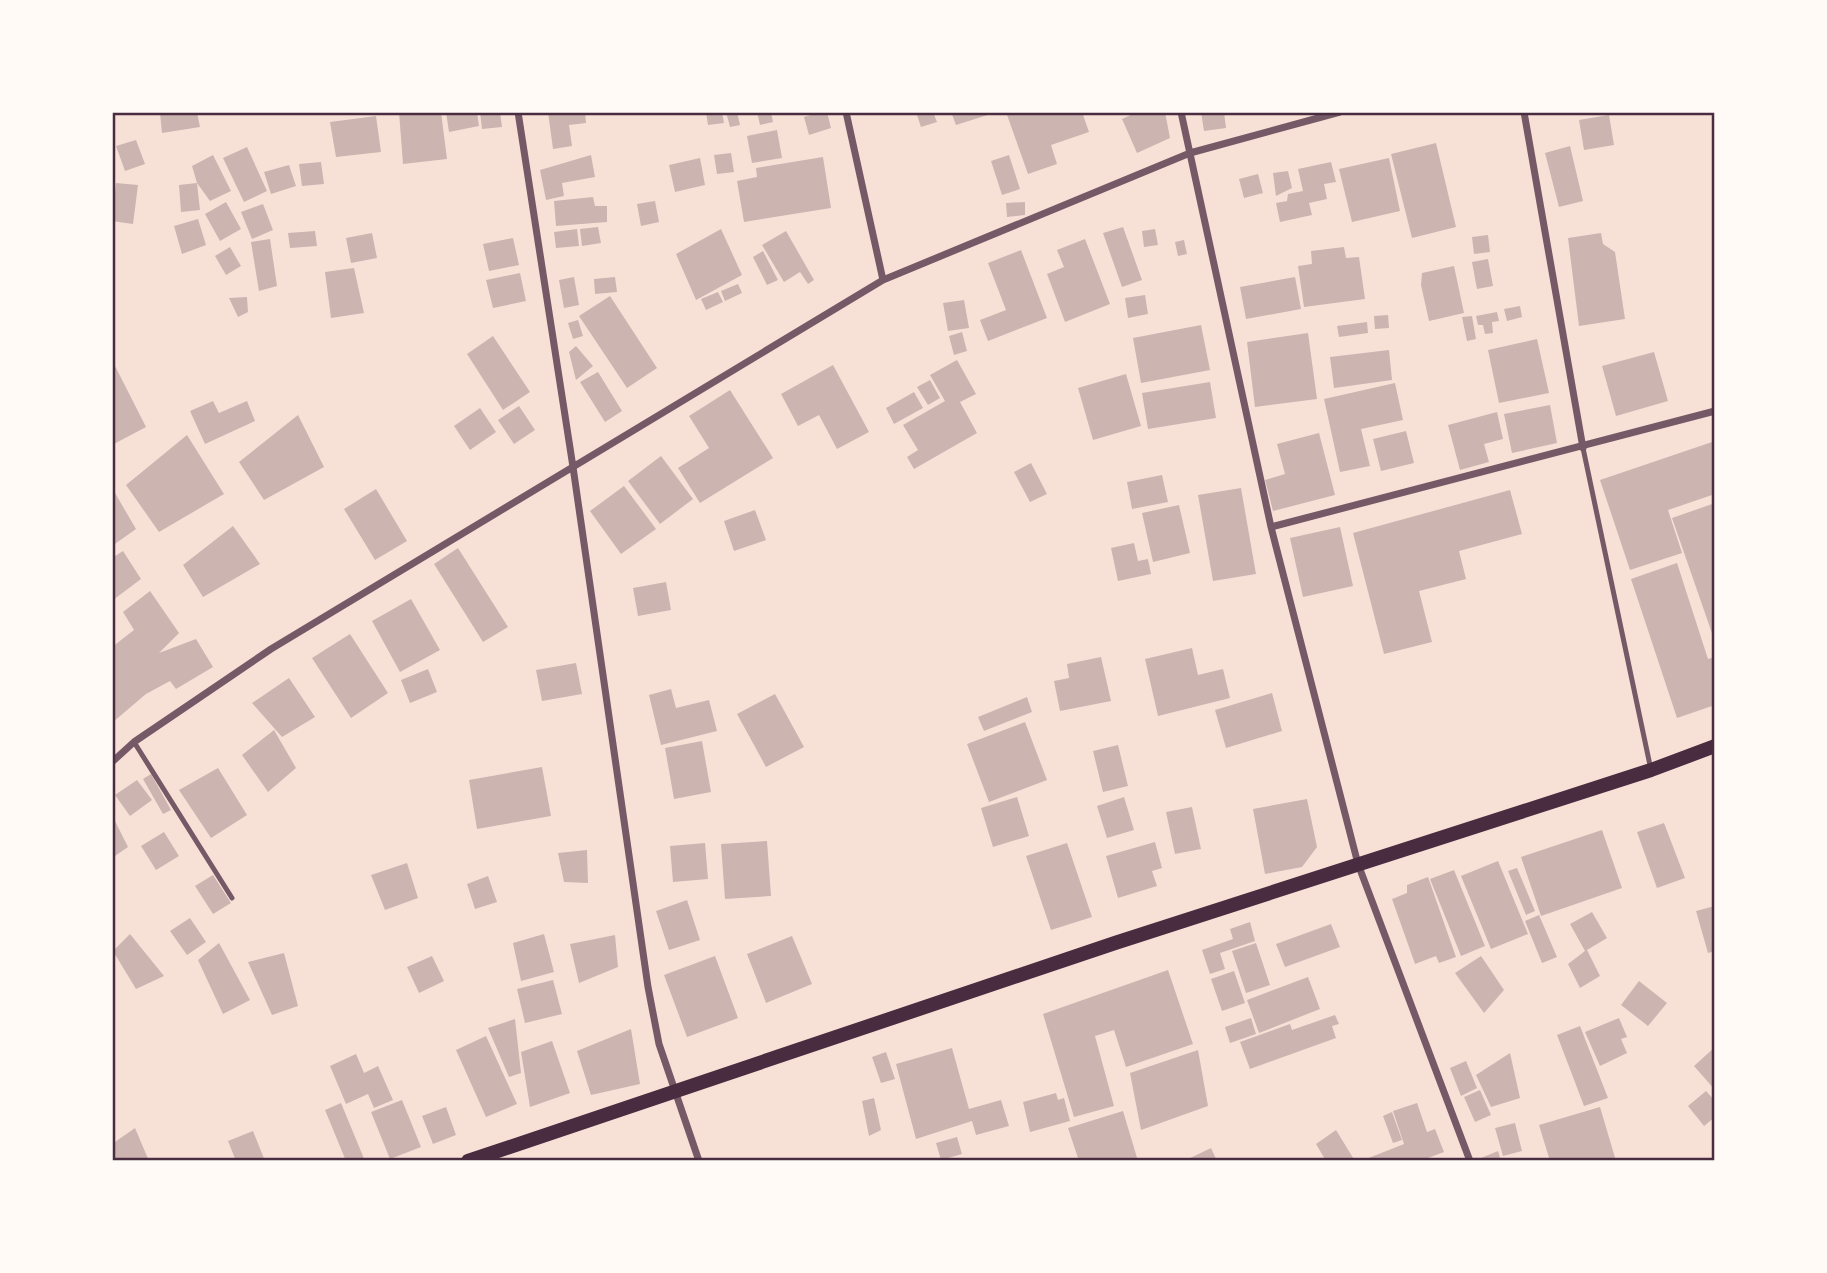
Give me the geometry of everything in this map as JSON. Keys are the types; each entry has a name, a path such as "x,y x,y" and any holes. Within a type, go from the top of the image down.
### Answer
{"main road":[{"path":"468,1161 1357,864 1651,770 1715,746"}],"street":[{"path":"518,112 573,467 648,987 659,1044 699,1161"},
{"path":"846,112 883,280"},
{"path":"1181,112 1271,527 1357,864 1470,1161"},
{"path":"112,762 134,742 271,649 883,280 1190,153 1340,112"},
{"path":"1524,112 1583,447"},
{"path":"1271,527 1715,411"}],"lane":[{"path":"1583,447 1651,770"},
{"path":"134,742 232,898"}],"building":[{"path":"197,112 200,127 162,133 160,113"},
{"path":"399,112 441,112 447,159 403,164"},
{"path":"446,112 477,112 479,126 449,132"},
{"path":"480,112 500,112 502,127 482,129"},
{"path":"548,112 585,112 586,123 569,125 572,146 553,149"},
{"path":"706,112 722,112 724,123 708,125"},
{"path":"726,112 737,112 740,125 730,127"},
{"path":"757,112 771,112 773,122 760,125"},
{"path":"827,112 831,128 809,135 804,117"},
{"path":"916,112 933,112 937,122 921,127"},
{"path":"951,112 994,112 994,113 956,125"},
{"path":"1006,112 1082,112 1089,132 1051,145 1057,164 1028,174"},
{"path":"1137,112 1165,112 1170,138 1137,153 1122,119"},
{"path":"1201,112 1224,112 1226,128 1204,131"},
{"path":"1609,115 1614,145 1584,150 1579,120"},
{"path":"376,116 381,152 336,157 330,122"},
{"path":"777,130 782,158 752,163 747,136"},
{"path":"136,140 145,164 125,171 116,146"},
{"path":"1436,143 1456,227 1412,238 1391,154"},
{"path":"1570,146 1583,201 1559,207 1545,153"},
{"path":"247,147 267,191 244,202 223,158"},
{"path":"731,153 734,172 717,174 714,155"},
{"path":"213,155 231,191 210,201 197,183 192,166"},
{"path":"591,155 595,177 562,183 564,196 546,200 540,170"},
{"path":"1009,155 1020,189 1002,195 991,161"},
{"path":"823,157 831,208 744,222 737,181 757,177 756,168"},
{"path":"700,158 705,185 675,192 669,165"},
{"path":"1389,158 1400,211 1352,222 1339,169"},
{"path":"321,162 324,184 302,186 299,164"},
{"path":"1331,162 1336,182 1324,184 1327,199 1309,203 1312,215 1280,222 1276,203 1287,201 1288,194 1303,191 1298,169"},
{"path":"289,165 296,186 271,194 264,172"},
{"path":"1288,171 1292,188 1276,196 1273,173"},
{"path":"1258,174 1263,193 1244,198 1239,179"},
{"path":"116,183 138,185 133,224 112,221"},
{"path":"197,183 200,210 181,212 179,185"},
{"path":"593,197 595,206 607,206 607,222 556,226 554,201"},
{"path":"655,201 659,222 641,226 637,204"},
{"path":"226,202 241,229 220,241 205,214"},
{"path":"1025,202 1025,215 1007,217 1006,203"},
{"path":"263,204 273,230 252,239 241,212"},
{"path":"198,219 206,245 182,254 174,226"},
{"path":"598,227 601,243 582,246 580,229"},
{"path":"1123,227 1142,280 1122,287 1103,233"},
{"path":"577,229 579,246 556,248 554,232"},
{"path":"721,229 742,275 696,300 676,254"},
{"path":"1155,229 1158,245 1144,247 1142,231"},
{"path":"315,231 317,246 290,248 288,233"},
{"path":"786,231 814,280 808,284 800,272 784,282 762,245"},
{"path":"372,233 377,258 351,263 346,238"},
{"path":"1601,233 1603,244 1615,252 1625,319 1579,326 1568,238"},
{"path":"1488,235 1490,252 1474,254 1472,237"},
{"path":"513,238 519,265 489,271 483,244"},
{"path":"270,239 277,286 259,291 251,242"},
{"path":"1085,239 1110,304 1065,322 1047,274 1064,267 1057,250"},
{"path":"1184,240 1187,254 1178,256 1175,242"},
{"path":"230,247 241,266 226,275 215,256"},
{"path":"1344,247 1346,258 1359,257 1365,299 1304,307 1298,266 1312,264 1311,251"},
{"path":"1021,250 1047,318 988,341 980,320 1006,310 988,263"},
{"path":"763,251 778,280 767,285 753,257"},
{"path":"1488,259 1493,286 1477,289 1472,262"},
{"path":"1454,266 1464,313 1429,321 1421,285 1422,273"},
{"path":"354,268 364,313 331,318 325,272"},
{"path":"520,273 526,301 493,308 486,280"},
{"path":"574,277 579,305 564,308 559,280"},
{"path":"615,277 617,292 595,294 594,279"},
{"path":"1295,277 1301,309 1246,319 1240,287"},
{"path":"738,284 742,293 725,301 721,291"},
{"path":"718,292 723,302 706,310 701,299"},
{"path":"1145,295 1148,314 1128,318 1125,298"},
{"path":"610,296 657,368 627,388 579,316"},
{"path":"247,297 248,312 238,317 229,298"},
{"path":"964,300 969,328 948,331 943,303"},
{"path":"1520,306 1522,317 1507,321 1504,309"},
{"path":"1497,312 1499,321 1492,322 1493,333 1485,334 1483,325 1478,325 1476,316"},
{"path":"1388,315 1389,328 1375,329 1374,316"},
{"path":"1472,316 1476,339 1467,341 1462,317"},
{"path":"578,320 583,336 573,339 568,323"},
{"path":"1367,322 1368,333 1339,337 1337,326"},
{"path":"1201,325 1210,370 1141,383 1133,338"},
{"path":"962,332 967,351 954,355 949,336"},
{"path":"1308,333 1317,399 1255,407 1247,342"},
{"path":"493,336 530,392 503,410 467,354"},
{"path":"1537,339 1549,393 1499,403 1488,350"},
{"path":"576,346 593,366 576,380 569,352"},
{"path":"1389,350 1392,380 1334,388 1330,357"},
{"path":"1654,352 1668,401 1616,416 1602,366"},
{"path":"112,360 146,427 112,445"},
{"path":"957,360 976,394 960,402 977,433 914,469 907,457 918,450 903,425 945,401 930,375"},
{"path":"833,365 869,432 837,449 819,415 798,426 781,394"},
{"path":"598,372 622,411 605,422 580,382"},
{"path":"1126,374 1141,426 1093,440 1078,388"},
{"path":"930,380 940,398 928,405 917,387"},
{"path":"1210,382 1216,418 1148,429 1142,393"},
{"path":"1395,383 1403,420 1361,429 1370,466 1340,472 1324,399"},
{"path":"730,390 773,458 700,503 678,468 709,448 689,416"},
{"path":"914,392 923,408 894,424 886,408"},
{"path":"213,401 219,413 247,401 255,421 205,444 190,411"},
{"path":"1550,405 1557,443 1512,453 1504,414"},
{"path":"519,406 535,430 514,444 498,420"},
{"path":"480,408 496,432 470,450 454,426"},
{"path":"1497,412 1503,439 1484,444 1489,462 1460,470 1448,425"},
{"path":"298,415 324,467 264,500 239,462"},
{"path":"1406,431 1414,463 1381,471 1373,439"},
{"path":"1319,433 1335,495 1273,511 1265,480 1285,474 1277,444"},
{"path":"187,435 224,494 159,532 126,485"},
{"path":"1715,441 1715,494 1668,510 1682,553 1630,570 1600,480"},
{"path":"661,456 693,499 660,524 628,481"},
{"path":"1031,463 1047,494 1030,502 1014,472"},
{"path":"1162,475 1168,502 1132,509 1127,482"},
{"path":"624,486 656,529 621,554 590,511"},
{"path":"1241,488 1256,574 1213,581 1198,495"},
{"path":"376,489 407,541 375,560 344,509"},
{"path":"1510,490 1522,534 1459,551 1466,579 1419,591 1432,642 1384,654 1353,533"},
{"path":"115,493 136,529 112,546 112,494"},
{"path":"1715,503 1715,642 1672,518"},
{"path":"1179,505 1190,553 1153,562 1142,513"},
{"path":"755,510 766,540 734,551 724,521"},
{"path":"233,526 260,564 203,597 183,565"},
{"path":"1340,527 1353,586 1303,597 1290,538"},
{"path":"1134,543 1138,561 1148,559 1151,574 1118,581 1111,548"},
{"path":"458,548 508,627 483,642 434,564"},
{"path":"123,551 141,579 113,600 112,558"},
{"path":"1677,563 1708,659 1715,657 1715,705 1677,718 1631,579"},
{"path":"666,582 671,610 638,616 633,588"},
{"path":"150,591 179,633 159,653 196,639 213,667 176,689 170,681 146,694 113,722 112,647 134,630 123,612"},
{"path":"411,599 440,650 400,672 372,621"},
{"path":"350,634 388,693 351,718 312,658"},
{"path":"1192,648 1198,675 1223,669 1230,698 1158,716 1145,659"},
{"path":"1101,657 1111,701 1060,711 1054,681 1069,678 1067,664"},
{"path":"576,663 582,694 542,701 536,670"},
{"path":"428,669 437,692 410,703 401,680"},
{"path":"289,678 315,717 282,737 252,703"},
{"path":"671,689 676,708 709,700 717,731 661,745 649,695"},
{"path":"1272,693 1282,731 1226,748 1215,710"},
{"path":"775,694 804,747 766,767 737,714"},
{"path":"1027,697 1032,712 984,731 978,717"},
{"path":"1025,722 1047,780 989,802 967,744"},
{"path":"274,730 296,768 268,792 242,755"},
{"path":"702,741 711,792 674,799 665,748"},
{"path":"1118,745 1128,786 1103,792 1093,751"},
{"path":"542,767 551,816 477,829 469,780"},
{"path":"218,768 247,815 211,838 179,790"},
{"path":"151,774 171,810 163,814 143,779"},
{"path":"137,780 152,800 130,816 115,795"},
{"path":"1017,797 1029,836 993,847 981,808"},
{"path":"1124,797 1134,830 1107,838 1097,806"},
{"path":"1307,799 1317,847 1302,867 1265,874 1253,809"},
{"path":"1192,807 1201,849 1175,854 1166,812"},
{"path":"112,815 128,847 112,858"},
{"path":"1664,823 1685,878 1657,888 1637,832"},
{"path":"1602,830 1622,888 1541,916 1521,857"},
{"path":"164,832 179,856 156,870 141,846"},
{"path":"767,841 771,896 725,899 721,844"},
{"path":"1155,842 1162,868 1152,871 1157,886 1118,898 1106,856"},
{"path":"705,843 708,879 673,882 670,846"},
{"path":"1067,843 1092,917 1051,930 1026,856"},
{"path":"587,850 588,883 564,882 558,853"},
{"path":"1498,861 1528,934 1491,949 1461,876"},
{"path":"407,863 418,898 385,910 371,875"},
{"path":"1517,868 1535,911 1526,915 1508,871"},
{"path":"1454,870 1485,946 1461,956 1430,879"},
{"path":"213,875 231,903 213,914 195,886"},
{"path":"488,876 497,902 475,909 467,884"},
{"path":"1428,877 1456,957 1439,963 1436,956 1415,964 1392,899 1407,893 1407,885"},
{"path":"687,900 700,940 669,950 656,911"},
{"path":"1715,906 1715,951 1708,953 1696,911"},
{"path":"1592,912 1607,938 1587,950 1600,976 1580,988 1568,964 1585,951 1570,924"},
{"path":"1539,915 1557,957 1542,963 1525,921"},
{"path":"190,918 206,942 187,955 170,931"},
{"path":"1250,922 1255,941 1220,953 1225,969 1210,974 1202,950 1233,939 1230,929"},
{"path":"1331,924 1340,947 1285,967 1276,944"},
{"path":"130,934 164,976 136,989 113,951"},
{"path":"544,934 554,972 521,981 513,943"},
{"path":"615,935 618,967 579,983 570,944"},
{"path":"792,936 812,984 766,1003 747,954"},
{"path":"219,943 250,1000 223,1014 198,960"},
{"path":"1256,943 1270,985 1246,993 1232,951"},
{"path":"284,953 298,1006 272,1015 248,962"},
{"path":"432,956 444,981 419,993 407,967"},
{"path":"715,956 738,1018 687,1037 664,975"},
{"path":"1481,956 1504,990 1484,1013 1455,973"},
{"path":"1168,970 1193,1044 1126,1067 1114,1030 1095,1036 1114,1106 1074,1117 1043,1014"},
{"path":"1234,971 1245,1003 1222,1011 1211,979"},
{"path":"1308,977 1320,1009 1259,1033 1247,1000"},
{"path":"553,980 562,1014 525,1023 517,989"},
{"path":"1639,981 1667,1003 1648,1026 1621,1005"},
{"path":"1335,1015 1339,1024 1332,1026 1336,1038 1250,1069 1240,1042 1290,1024 1292,1030"},
{"path":"1251,1018 1256,1034 1230,1043 1225,1027"},
{"path":"1619,1018 1627,1037 1621,1039 1627,1053 1600,1066 1585,1032"},
{"path":"515,1019 521,1073 509,1077 488,1028"},
{"path":"1580,1026 1608,1098 1584,1106 1557,1035"},
{"path":"631,1029 640,1084 591,1095 577,1051"},
{"path":"486,1036 517,1104 486,1117 456,1050"},
{"path":"552,1041 570,1093 530,1107 521,1052"},
{"path":"1715,1047 1715,1090 1694,1066"},
{"path":"952,1048 969,1109 1001,1100 1009,1126 976,1135 972,1121 916,1139 896,1064"},
{"path":"1198,1050 1208,1106 1141,1130 1130,1073"},
{"path":"886,1052 895,1079 881,1083 872,1057"},
{"path":"1510,1053 1520,1098 1491,1107 1476,1075"},
{"path":"356,1054 364,1073 378,1066 393,1100 374,1108 368,1094 346,1104 330,1066"},
{"path":"1466,1061 1477,1088 1461,1096 1450,1068"},
{"path":"1480,1090 1491,1115 1475,1122 1464,1097"},
{"path":"1706,1091 1715,1101 1715,1117 1704,1126 1688,1106"},
{"path":"1056,1093 1058,1100 1064,1098 1070,1121 1030,1132 1023,1102"},
{"path":"874,1098 881,1130 869,1136 862,1101"},
{"path":"402,1100 421,1147 390,1159 371,1112"},
{"path":"341,1103 365,1161 346,1161 325,1110"},
{"path":"1417,1103 1427,1132 1435,1129 1444,1152 1420,1161 1361,1161 1404,1144 1393,1111"},
{"path":"446,1107 456,1135 433,1144 422,1116"},
{"path":"1600,1107 1616,1161 1550,1161 1539,1125"},
{"path":"1123,1111 1138,1161 1079,1161 1068,1128"},
{"path":"1392,1112 1402,1140 1393,1143 1383,1116"},
{"path":"1515,1123 1522,1151 1503,1156 1495,1128"},
{"path":"135,1128 149,1161 114,1161 112,1144"},
{"path":"1336,1130 1355,1161 1326,1161 1316,1144"},
{"path":"253,1131 265,1161 236,1161 228,1141"},
{"path":"957,1137 962,1154 941,1160 936,1143"},
{"path":"1211,1148 1217,1161 1184,1161"},
{"path":"1498,1151 1501,1161 1482,1161 1481,1158"}]}
